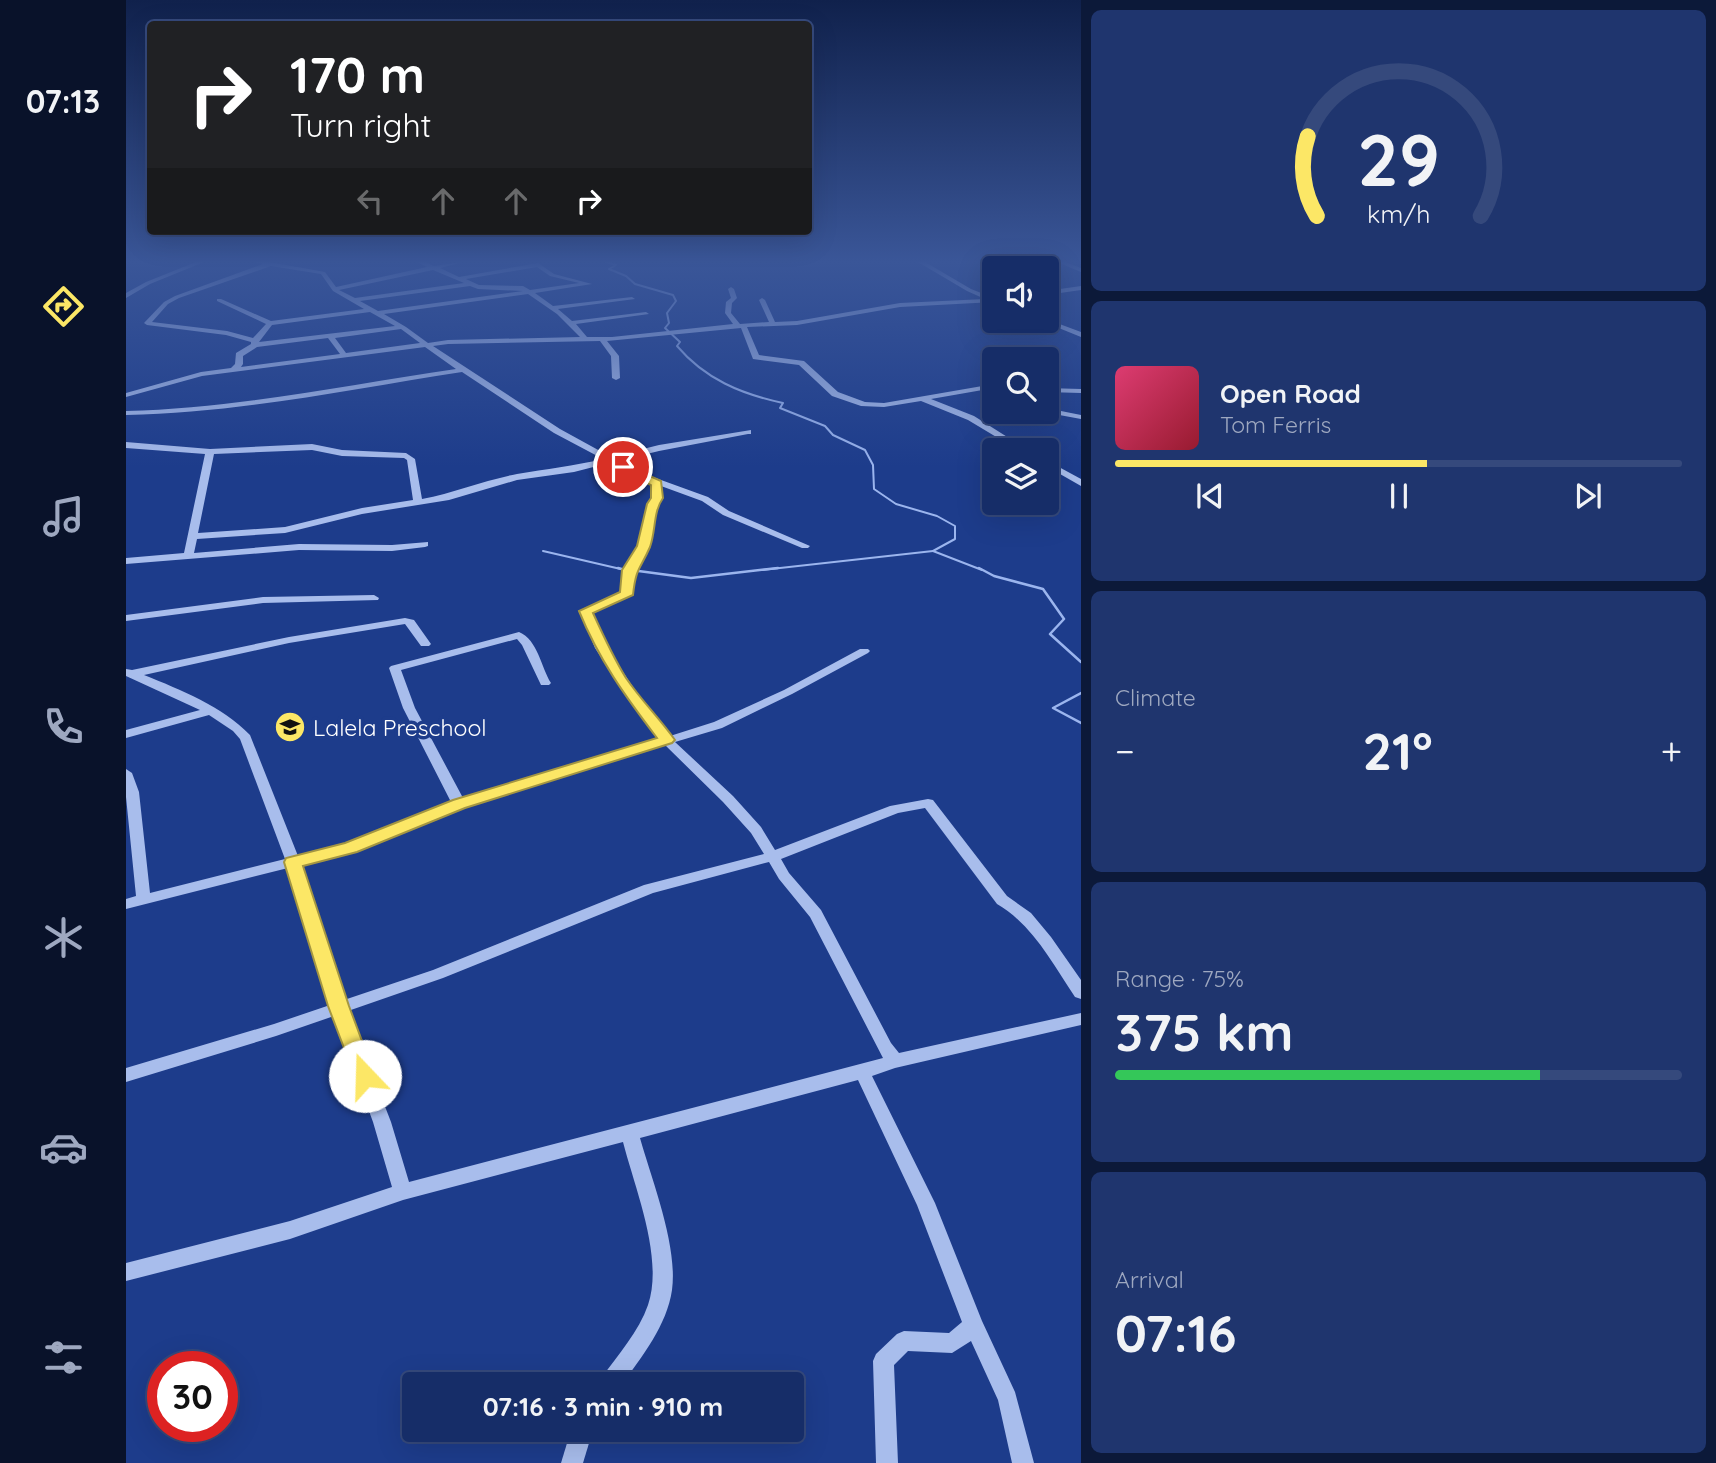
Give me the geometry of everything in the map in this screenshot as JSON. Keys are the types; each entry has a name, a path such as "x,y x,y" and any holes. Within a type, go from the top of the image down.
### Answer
{"street":[{"path":"204,330 226,333 255,343 376,330"},
{"path":"234,369 239,364 239,355 255,343 265,330"},
{"path":"406,330 531,415 610,460 657,483 705,499 726,513 805,546"},
{"path":"577,330 585,340"},
{"path":"126,395 201,374 457,342 585,340 691,330"},
{"path":"743,330 756,357 801,363 835,394 872,405 982,389"},
{"path":"330,336 345,356"},
{"path":"602,339 615,356 616,378"},
{"path":"126,414 239,404 463,370"},
{"path":"1059,390 1081,391"},
{"path":"923,399 971,418 1004,438"},
{"path":"1059,413 1081,417"},
{"path":"192,536 273,532 362,512 418,503 516,477 556,473 748,432"},
{"path":"126,445 210,452 312,447 342,453 406,456 411,458 414,467 418,503"},
{"path":"188,556 210,452"},
{"path":"1059,471 1081,484"},
{"path":"657,483 657,498 653,504 644,546 629,570 626,595 586,611 601,648 608,655 619,678 667,740 756,830 784,876 825,926 885,1048 895,1061"},
{"path":"126,561 299,547 392,548 425,544"},
{"path":"126,618 228,603 294,597 374,598"},
{"path":"129,673 289,639 405,621 410,622 425,644"},
{"path":"459,804 410,708 395,668 519,635 526,640 537,672 544,682"},
{"path":"126,904 350,848 459,804 718,725 788,692 864,651"},
{"path":"129,673 209,711 234,726 246,738 293,862 338,1006 382,1122 403,1192"},
{"path":"126,734 209,711"},
{"path":"126,773 132,792 129,812 144,900"},
{"path":"126,1075 275,1030 338,1006 438,974 649,888 774,856 895,809 928,803 1002,900 1012,904 1027,918 1081,993"},
{"path":"126,1272 290,1230 403,1192 629,1131 862,1073 895,1061 1081,1019"},
{"path":"862,1073 926,1203 974,1326 1008,1399 1023,1463"},
{"path":"619,1372 639,1344 658,1302 663,1283 657,1242 629,1131"},
{"path":"887,1463 883,1360 904,1341 952,1343 974,1326"},
{"path":"572,1463 578,1442"}],"waterway":[{"path":"667,330 680,342 677,346 688,358 725,384 783,403 780,408 825,426 833,435 865,450 873,465 874,489 896,504 937,516 955,526 955,539 933,551"},
{"path":"543,551 625,570 618,568"},
{"path":"762,570 933,551"},
{"path":"933,551 982,570"},
{"path":"631,570 691,578 778,568"},
{"path":"979,568 994,576 1043,589 1064,619 1050,634 1081,662"},
{"path":"1081,693 1053,708 1081,723"}],"place":[{"name":"Lalela Preschool","path":"290,727"}],"route":[{"path":"365,1076 338,1006 293,862 350,848 459,804 667,740 619,678 608,655 601,648 586,611 626,595 629,570 644,546 653,504 657,498 657,483 623,467"}]}
